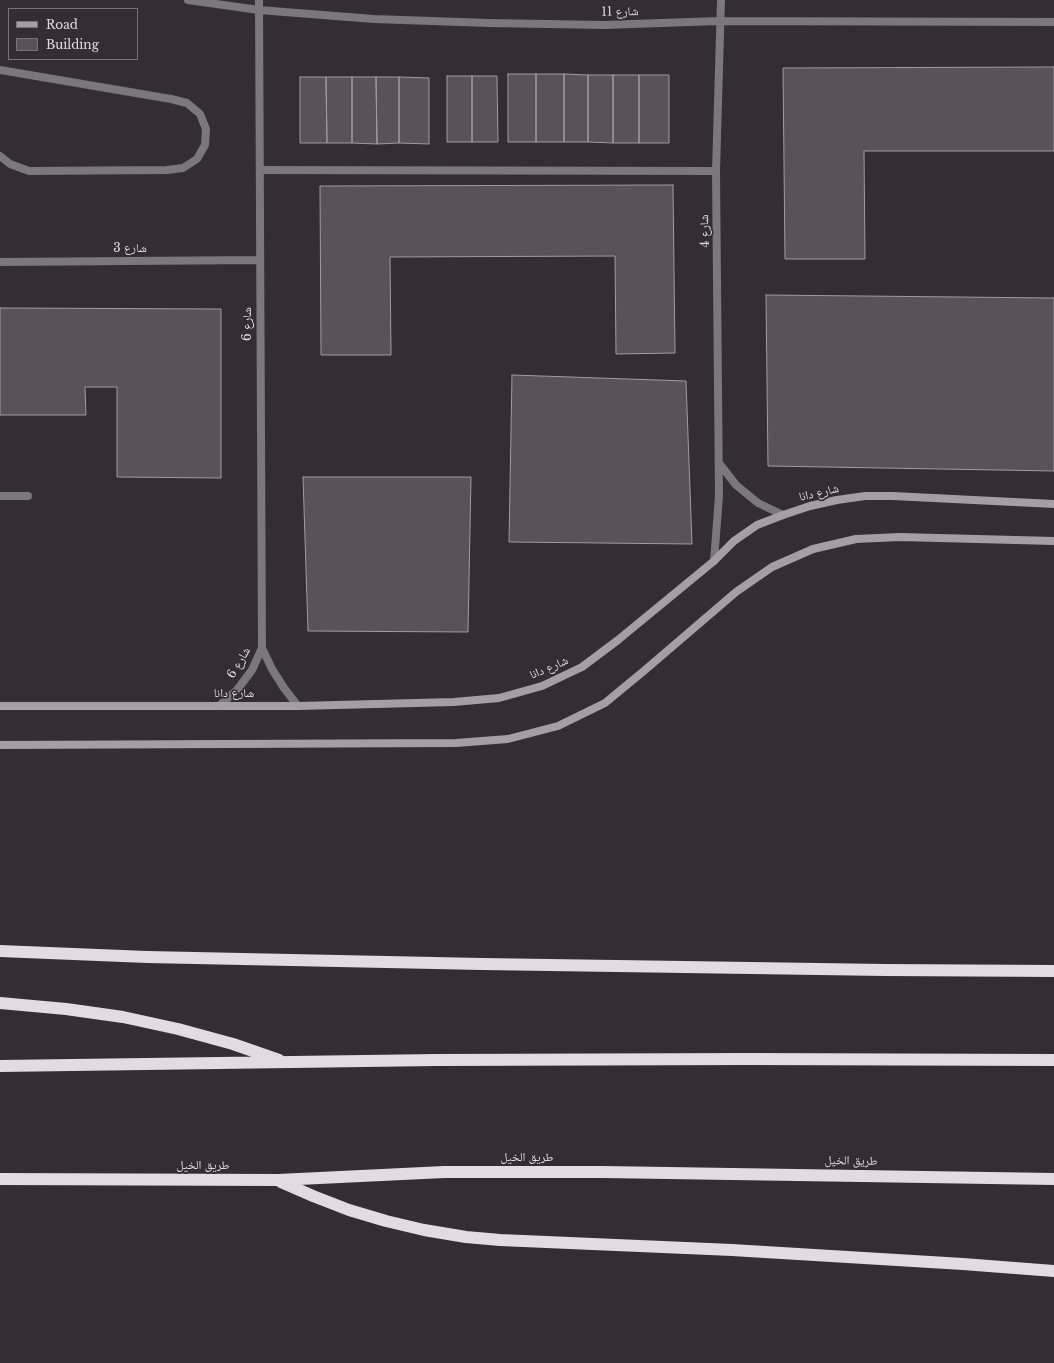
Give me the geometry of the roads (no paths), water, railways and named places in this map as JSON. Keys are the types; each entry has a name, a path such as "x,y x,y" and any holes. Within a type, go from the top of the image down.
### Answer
{"highway":[{"path":"0,951 147,957 474,964 1054,971"},
{"path":"0,1003 66,1009 123,1017 178,1029 288,1063"},
{"path":"0,1066 445,1060 1054,1060"},
{"name":"طريق الخيل","path":"0,1179 278,1180 444,1172 721,1173 1054,1179"},
{"path":"278,1180 349,1210 424,1230 466,1237 500,1240 739,1250 1054,1271"}],"street":[{"name":"شارع 11","path":"188,0 259,10 374,19 489,24 604,25 719,21 1054,22"},
{"name":"شارع 6","path":"259,0 262,648 272,669 298,706"},
{"name":"شارع 4","path":"714,561 719,496 716,171 719,21 721,0"},
{"path":"0,70 187,103 200,114 206,129 205,145 197,159 183,168 167,170 29,171 10,164 0,156"},
{"path":"260,170 716,171"},
{"name":"شارع 3","path":"0,262 260,260"},
{"path":"719,463 736,485 758,503 783,515"},
{"path":"0,496 28,496"},
{"name":"شارع دانا","path":"0,706 298,706 454,702 499,698 542,686 582,667 618,640 714,561 734,541 757,525 783,515 810,506 865,496 1054,504"},
{"path":"0,745 456,743 508,739 558,726 604,703 736,592 772,567 813,550 856,539 900,537 1054,541"},
{"name":"شارع 6","path":"219,706 237,690 248,675 262,648"}]}
